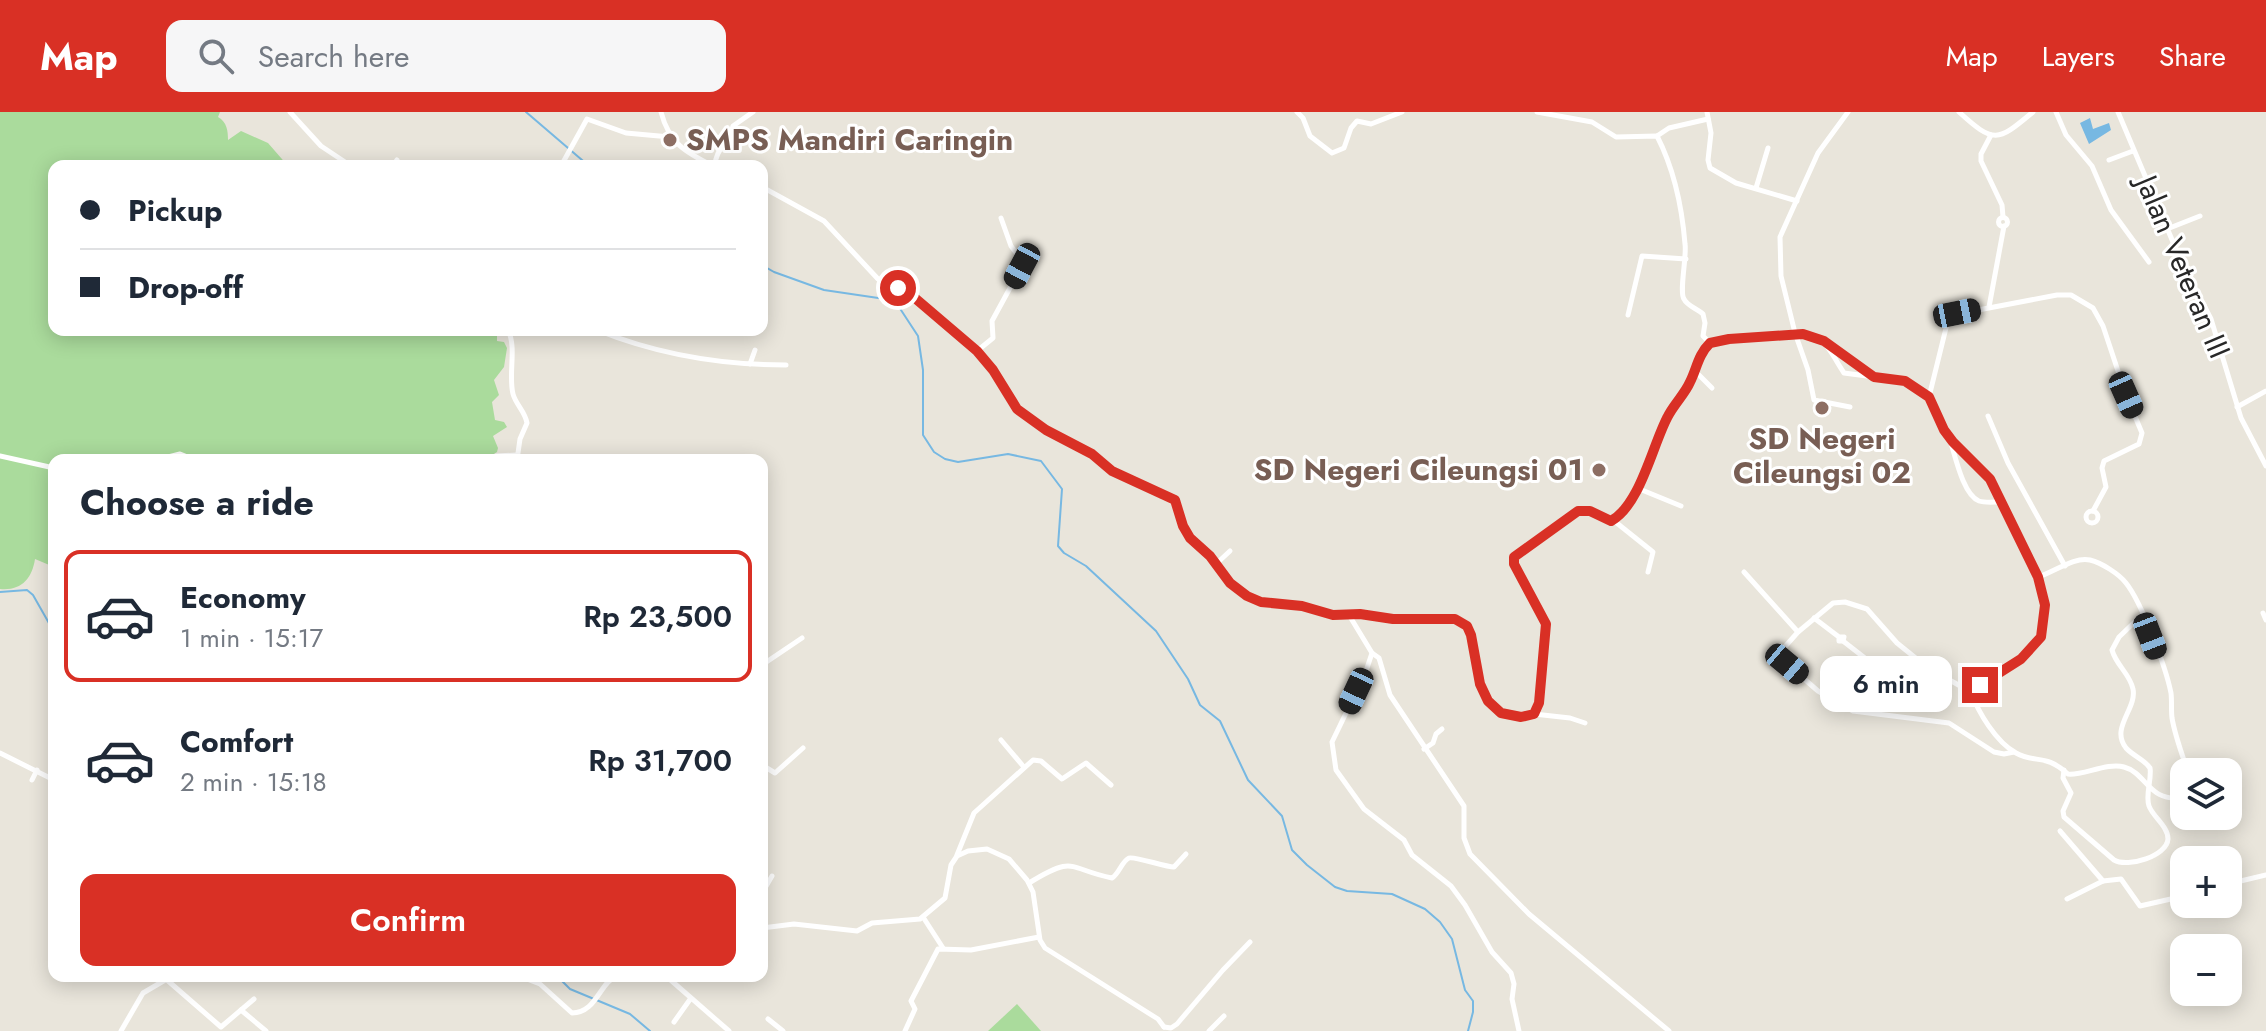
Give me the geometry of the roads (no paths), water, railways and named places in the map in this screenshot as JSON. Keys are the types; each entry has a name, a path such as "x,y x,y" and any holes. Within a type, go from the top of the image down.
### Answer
{"street":[{"path":"290,112 315,140 343,160"},
{"path":"661,112 670,137 703,160"},
{"path":"715,160 733,126 753,112"},
{"path":"1297,112 1303,118 1310,136 1328,151 1336,153 1344,148 1357,121 1371,124 1402,112"},
{"path":"1537,112 1592,122 1616,137 1657,136 1669,128 1708,116 1712,140 1708,160 1710,168 1736,183 1797,201"},
{"path":"1848,112 1818,153 1780,237 1779,248 1781,276 1814,400 1850,407"},
{"path":"1959,112 1991,135 2007,133 2033,112"},
{"path":"2056,112 2066,135 2092,166 2111,210 2149,262"},
{"name":"Jalan Veteran III","path":"2118,112 2167,229 2211,319 2237,407 2266,466"},
{"path":"564,160 587,119 626,133 670,137"},
{"path":"1989,307 2004,226 2008,220 2003,217 2002,205 1981,161 1981,154 1991,135"},
{"path":"1657,136 1675,183 1686,259 1682,296 1686,303 1703,314 1703,336 1710,343"},
{"path":"1756,188 1768,148"},
{"path":"2109,160 2133,151"},
{"path":"768,190 824,221 878,279 909,293 977,351 993,370 1012,405 1025,416 1092,454 1112,471 1175,500 1186,531 1235,588 1261,602 1302,606 1327,614 1360,614 1393,619 1450,618 1461,622 1471,635 1480,684 1488,701 1501,713 1521,717 1534,714 1585,723"},
{"path":"2167,229 2200,216"},
{"path":"977,351 993,338 992,321 1022,266 1001,218"},
{"path":"1628,315 1642,256 1686,259"},
{"path":"1929,397 1949,320 1957,313 2071,295 2093,308 2103,326 2142,436 2139,444 2103,463 2106,487 2093,511"},
{"path":"1534,714 1539,703 1546,624 1514,564 1514,557 1578,511 1590,511 1607,520 1620,515 1637,488 1664,424 1689,385 1703,350 1710,343 1795,333 1818,338 1874,377"},
{"path":"511,336 512,392 527,423 518,454"},
{"path":"614,336 641,346 714,363 786,365"},
{"path":"1830,346 1844,373 1905,381 1929,397 1948,435 1963,481 1973,497 1980,501 2000,502"},
{"path":"750,364 755,350"},
{"path":"1694,370 1712,388"},
{"path":"2237,407 2266,391"},
{"path":"1988,416 2008,463 2065,566"},
{"path":"1948,435 1990,479 2038,577 2045,605 2041,637 2021,659 1971,692"},
{"path":"0,456 48,467"},
{"path":"1637,488 1681,506"},
{"path":"1613,520 1653,552 1648,572"},
{"path":"1216,564 1230,551"},
{"path":"2038,577 2079,559 2090,560 2126,583 2169,685 2173,721 2184,758"},
{"path":"1744,572 1798,632"},
{"path":"2014,752 1980,716 1971,692 1928,668 1897,643 1867,609 1845,602 1833,603 1782,650 1783,659 1818,691 1853,711 1949,723 1994,752 2014,752 2051,761 2071,775 2091,769 2126,767 2150,788 2170,798"},
{"path":"1349,615 1372,653 1379,658 1390,695 1464,806 1464,838 1470,854 1529,914 1669,1031"},
{"path":"2064,770 2063,778 2071,793 2063,811 2064,817 2120,863 2134,863 2161,851 2167,844 2165,830 2148,803 2150,768 2127,749 2122,739 2121,727 2133,699 2133,690 2112,650 2119,637 2142,615"},
{"path":"1814,618 1915,697"},
{"path":"768,661 802,638"},
{"path":"1372,653 1332,742 1336,770 1364,809 1404,840 1412,855 1451,886 1465,905 1492,952 1511,973 1514,984 1512,999 1519,1031"},
{"path":"1424,749 1433,743 1442,729"},
{"path":"1001,740 1023,766"},
{"path":"768,769 775,773 803,748"},
{"path":"0,753 48,776"},
{"path":"768,925 794,924 857,931 872,923 923,917 947,894 951,865 971,817 1023,766 1037,759 1062,779 1086,763 1111,785"},
{"path":"32,780 37,770"},
{"path":"2060,831 2103,881"},
{"path":"957,856 968,851 992,850 1009,859 1029,883 1039,937 1049,952 1158,1019 1163,1029 1175,1029 1250,942"},
{"path":"1029,883 1054,868 1069,865 1112,878 1126,860 1133,857 1174,867 1186,854"},
{"path":"2242,881 2266,875"},
{"path":"768,883 772,876"},
{"path":"2067,899 2103,881 2123,880 2140,906 2170,899"},
{"path":"923,917 944,949"},
{"path":"905,1031 915,1009 911,1001 936,951 971,950 1039,937"},
{"path":"121,1031 143,993 163,982"},
{"path":"174,982 219,1027 254,999"},
{"path":"535,982 572,1013 578,1013 596,1000 607,982"},
{"path":"673,982 729,1031"},
{"path":"674,1022 691,998"},
{"path":"241,1010 266,1031"},
{"path":"1209,1031 1224,1016"},
{"path":"768,1019 783,1031"}],"water":[{"path":"2090,118 2093,129 2109,123 2111,130 2089,144 2080,123"}],"waterway":[{"path":"526,112 582,160"},
{"path":"768,268 824,290 885,299 899,307 918,336 923,370 923,435 934,452 958,462 1008,454 1041,461 1062,489 1058,546 1086,566 1156,631 1188,679 1200,705 1220,721 1248,780 1282,816 1292,850 1335,887 1347,891 1392,894 1425,909 1440,922 1452,939 1465,990 1473,1001 1468,1031"},
{"path":"0,592 27,590 48,621"},
{"path":"563,982 570,989 630,1014 650,1031"}],"place":[{"name":"SMPS Mandiri Caringin","path":"670,140"},
{"name":"SD Negeri Cileungsi 02","path":"1822,408"},
{"name":"SD Negeri Cileungsi 01","path":"1599,470"}]}
